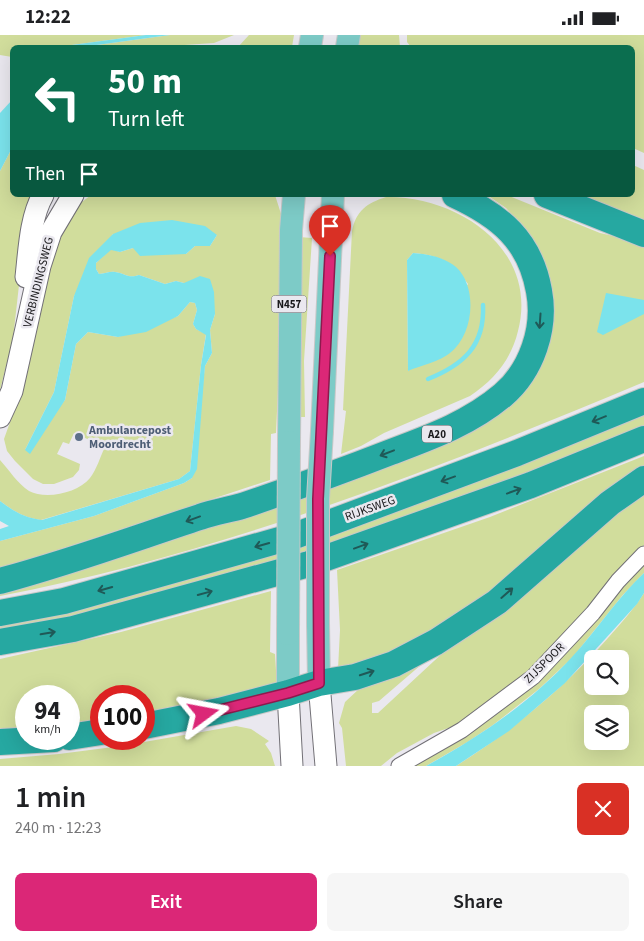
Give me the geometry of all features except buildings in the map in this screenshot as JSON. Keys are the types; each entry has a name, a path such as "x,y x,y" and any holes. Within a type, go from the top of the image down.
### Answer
{"highway":[{"name":"A20","path":"0,581 133,541 202,516 240,507 368,461 436,435 473,418 505,393 524,369 536,345 541,324 536,273 524,247 508,227 479,206 459,197"},
{"path":"552,197 644,234"},
{"name":"RIJKSWEG","path":"0,613 64,601 297,535 517,453 644,401"},
{"path":"0,642 73,629 309,564 532,485 644,439"},
{"path":"155,724 219,711 319,683 355,677 394,664 436,642 497,602 610,503 644,479"},
{"path":"0,742 15,741"}],"main road":[{"name":"N457","path":"288,693 291,230 294,197"},
{"path":"319,683 318,499 333,197"}],"street":[{"name":"VERBINDINGSWEG","path":"16,373 30,247 38,203 42,197"},
{"name":"VERBINDINGSWEG","path":"0,417 12,391 40,266 50,232 73,197"},
{"name":"ZIJSPOOR","path":"399,766 462,730 534,677 644,554"},
{"path":"319,683 326,766"},
{"name":"N457","path":"288,693 292,757"}],"green space":[{"path":"0,35 146,35 72,45 10,45 10,57 0,55"},
{"path":"170,35 234,35 214,43 97,45"},
{"path":"249,35 294,35 292,45 240,45"},
{"path":"358,35 399,35 400,45 356,45"},
{"path":"407,35 644,35 644,153 635,149 635,45 409,45 407,42"},
{"path":"10,152 10,197 36,197 23,249 13,339 0,390 0,171"},
{"path":"635,166 644,170 644,221 586,197 635,197"},
{"path":"88,197 276,197 282,217 280,345 276,433 271,434 270,480 0,569 0,541 94,516 184,483 192,478 205,366 212,353 210,330 215,314 184,283 176,281 165,284 139,275 129,276 113,272 99,274 96,269 96,263 111,249 120,252 133,248 186,254 195,246 210,246 217,235 113,234 74,296 54,392 25,450 65,400 76,344 88,332 118,337 178,316 190,302 195,303 197,310 193,324 196,329 206,334 190,471 179,479 41,520 19,513 0,501 0,460 17,481 29,491 36,494 53,495 78,488 85,483 95,471 105,447 74,433 69,444 63,442 57,454 80,464 79,470 73,477 54,484 43,484 33,479 15,461 7,451 4,439 24,383 50,251 78,205"},
{"path":"386,197 413,199 440,206 465,218 487,233 505,253 516,276 521,302 518,331 506,360 494,376 479,390 470,396 384,433 361,446 341,454 346,411 343,410 352,231 356,218 363,209","holes":["413,253 445,261 468,284 408,371 407,260"]},
{"path":"490,197 512,197 600,233 644,243 644,382 486,447 327,506 247,533 166,557 84,578 0,596 0,588 106,555 171,541 492,418 552,294 547,267 527,231 506,208"},
{"path":"299,237 312,238 304,361 305,417 299,417"},
{"path":"644,410 644,427 468,496 265,565 62,619 0,632 0,624"},
{"path":"644,456 644,468 500,589 392,656 338,669 340,630 337,570 490,517"},
{"path":"644,493 644,545 600,592 562,640 526,677 463,723 434,733 397,753 381,766 346,766 342,728 339,723 345,702 360,688 422,664 379,701 372,703 372,713 378,713 448,648"},
{"path":"644,564 644,573 622,596 573,657 539,689 493,725 466,743 426,766 410,766 457,740 501,711 544,675 623,583"},
{"path":"271,591 270,652 275,654 277,687 155,713 155,685 90,685 90,723 80,725 80,685 15,685 15,731 0,732 0,659 121,632"},
{"path":"644,593 644,766 456,766 518,723 556,691 584,663 584,695 629,695 629,650 596,650 632,610"},
{"path":"236,726 251,729 269,741 265,744 271,753 275,766 0,766 0,759 90,750 155,750 155,740"}],"water":[{"path":"146,35 170,35 97,45 72,45"},
{"path":"10,102 10,152 0,171 0,113"},
{"path":"172,220 205,226 217,235 210,246 195,246 186,254 140,256 133,248 120,252 111,250 96,263 96,269 99,274 113,272 129,276 139,275 165,284 176,281 184,283 200,276 210,279 214,292 215,314 210,330 212,353 205,366 197,469 192,478 184,483 94,516 0,541 0,529 9,526 0,521 0,501 30,518 42,520 179,479 190,471 206,335 196,329 193,324 197,310 195,303 190,302 178,316 146,332 118,337 88,332 76,344 65,400 30,454 25,450 54,392 74,296 89,258 113,234 140,223"},
{"path":"413,253 436,257 456,267 468,286 470,311 464,335 450,353 436,361 408,371 407,260"},
{"path":"606,293 644,300 644,314 603,335 597,332"},
{"path":"644,573 644,593 637,604 595,650 584,650 584,662 565,683 509,731 456,766 426,766 485,731 522,704 572,657"}],"waterway":[{"path":"428,379 452,367 476,343 483,319 483,305"}],"place":[{"name":"Ambulancepost Moordrecht","path":"79,437"}],"route":[{"path":"204,714 288,693 319,683 318,499 330,256"}]}
